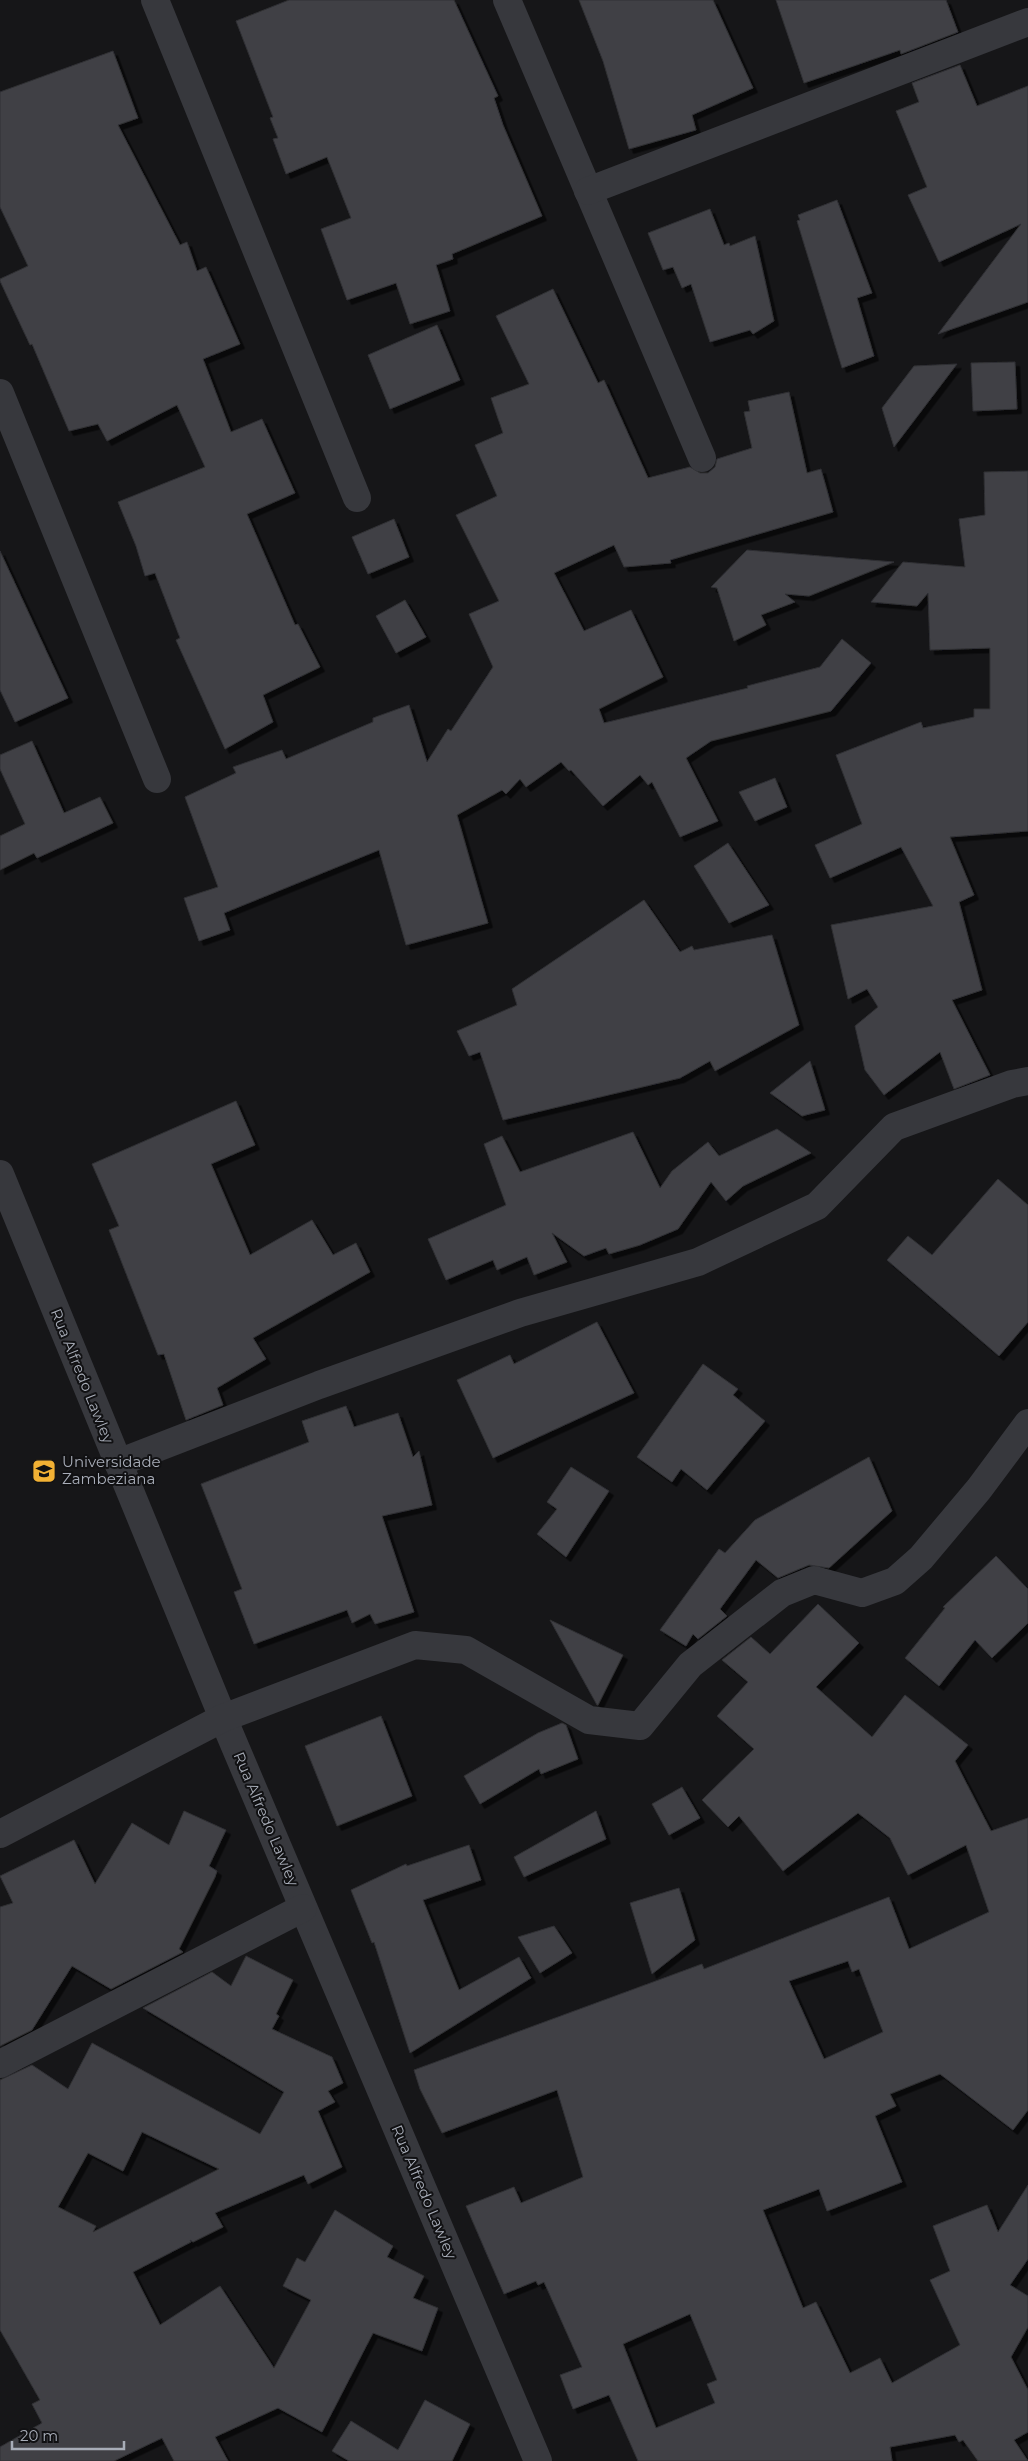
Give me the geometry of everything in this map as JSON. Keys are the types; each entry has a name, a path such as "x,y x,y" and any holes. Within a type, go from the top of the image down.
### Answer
{"street":[{"path":"155,0 357,498"},
{"path":"507,0 702,458"},
{"path":"588,191 1028,22"},
{"path":"0,393 157,779"},
{"path":"118,1463 319,1386 520,1313 698,1262 817,1206 894,1127 1012,1084 1028,1081"},
{"name":"Rua Alfredo Lawley","path":"0,1174 223,1718 538,2461"},
{"path":"0,1834 223,1718 415,1645 466,1650 590,1720 640,1726 690,1665 782,1592 814,1580 862,1593 896,1581 920,1558 980,1489 1028,1423"},
{"path":"0,2064 303,1908"}],"building":[{"path":"289,0 454,0 498,96 494,98 503,125 542,216 452,254 453,259 436,265 450,311 410,324 396,283 347,300 321,229 351,218 327,157 286,174 273,139 278,138 270,118 273,117 236,21"},
{"path":"579,0 713,0 753,88 692,115 696,130 629,149 603,61"},
{"path":"776,0 946,0 958,32 901,54 900,50 804,83"},
{"path":"113,51 138,118 118,125 180,245 187,242 197,271 206,267 240,344 203,359 231,432 262,419 295,493 247,514 295,625 298,624 320,667 263,695 273,722 225,749 176,640 180,638 155,573 145,576 136,546 118,502 205,467 177,405 107,441 98,424 69,431 32,344 30,345 0,281 0,279 28,266 0,207 0,92"},
{"path":"960,65 977,106 1028,86 1028,302 938,334 1021,224 939,262 908,195 927,187 896,111 919,102 912,83"},
{"path":"837,200 872,293 857,298 874,356 842,368 797,221 800,220 798,215"},
{"path":"710,209 724,245 729,243 730,246 755,236 774,321 753,334 750,330 710,342 691,284 682,288 673,267 663,270 648,233"},
{"path":"553,289 598,383 604,380 648,478 690,467 700,473 708,473 715,467 717,459 752,448 744,412 750,411 748,401 789,392 807,473 821,469 833,512 670,560 671,563 624,567 614,545 554,573 584,631 631,610 663,677 599,709 604,723 748,688 747,686 820,667 842,639 871,663 831,711 711,741 686,758 718,821 680,837 652,782 648,785 640,775 603,806 571,770 569,771 561,762 526,787 520,779 506,794 502,790 457,815 488,923 406,945 379,850 224,913 230,930 199,941 184,898 218,887 185,797 236,773 233,767 282,750 286,759 373,722 373,718 409,705 427,762 448,729 451,731 493,667 469,614 499,601 456,515 497,496 475,445 503,433 491,398 529,384 496,316"},
{"path":"437,325 460,380 390,409 368,355"},
{"path":"1015,362 1017,409 973,411 971,363"},
{"path":"957,364 894,447 882,408 914,366"},
{"path":"1028,471 1028,831 950,837 974,895 959,902 982,990 952,1000 990,1075 954,1089 940,1052 884,1095 865,1070 855,1026 878,1007 867,989 848,999 831,925 933,906 901,847 830,878 815,845 862,824 836,755 921,722 923,728 974,717 974,709 990,709 990,648 930,650 928,593 917,606 871,602 903,562 965,567 959,519 985,515 984,472"},
{"path":"394,519 409,557 368,574 352,537"},
{"path":"747,550 894,562 809,596 785,594 795,602 761,615 766,625 734,641 717,588 711,587"},
{"path":"0,551 68,698 15,722 0,690"},
{"path":"405,600 426,637 396,653 376,616"},
{"path":"32,741 64,813 100,797 113,823 37,858 34,853 0,870 0,836 25,824 0,769 0,755"},
{"path":"775,778 787,807 755,821 739,792"},
{"path":"728,843 769,905 729,923 694,866"},
{"path":"644,900 680,952 692,946 694,950 772,935 799,1025 715,1071 710,1061 680,1078 503,1120 480,1052 469,1056 457,1031 517,1005 512,989"},
{"path":"810,1061 825,1110 802,1116 770,1093"},
{"path":"236,1101 255,1145 211,1164 250,1255 312,1220 333,1255 356,1243 370,1272 253,1338 266,1359 217,1388 223,1405 186,1420 164,1354 158,1355 109,1230 119,1226 92,1164"},
{"path":"777,1129 811,1153 743,1186 726,1201 711,1182 678,1229 640,1245 609,1254 606,1248 584,1256 552,1233 567,1262 534,1275 527,1257 497,1270 493,1260 446,1280 428,1239 506,1205 484,1144 502,1136 520,1172 633,1132 660,1188 672,1171 708,1142 719,1156"},
{"path":"998,1179 1028,1205 1028,1322 999,1356 887,1260 908,1236 932,1255"},
{"path":"597,1322 634,1393 493,1458 457,1380 510,1355 514,1364"},
{"path":"703,1364 738,1389 733,1395 765,1421 707,1490 681,1469 672,1482 637,1457"},
{"path":"346,1406 354,1427 398,1413 413,1457 419,1451 432,1505 382,1516 414,1612 375,1624 370,1614 352,1623 347,1610 254,1644 234,1592 242,1589 201,1484 309,1442 302,1421"},
{"path":"869,1457 892,1511 829,1568 809,1565 778,1578 756,1560 720,1609 727,1616 698,1639 693,1634 686,1646 660,1630 719,1549 725,1553 755,1520"},
{"path":"571,1467 609,1491 566,1557 537,1534 557,1509 547,1502"},
{"path":"996,1556 1028,1589 1028,1623 992,1658 975,1640 939,1686 905,1658 945,1608 943,1607"},
{"path":"818,1604 859,1643 816,1687 872,1737 905,1695 968,1745 955,1761 991,1831 1028,1818 1028,2110 1013,2130 940,2074 890,2094 896,2106 875,2116 902,2182 827,2211 819,2189 763,2210 803,2308 816,2302 850,2373 880,2358 892,2383 960,2345 930,2280 950,2271 933,2226 987,2205 998,2232 1028,2185 1028,2259 1010,2285 1028,2296 1028,2327 1011,2357 1028,2390 1028,2432 1014,2440 1028,2461 978,2461 963,2440 959,2442 955,2435 890,2447 892,2461 638,2461 609,2395 573,2409 560,2375 582,2367 544,2282 538,2285 536,2281 504,2294 466,2206 514,2187 521,2203 583,2177 557,2090 442,2133 420,2089 414,2070 702,1964 704,1969 889,1897 909,1949 989,1912 966,1845 908,1875 890,1838 858,1813 783,1871 739,1816 728,1827 702,1800 754,1749 717,1716 748,1682 722,1660 751,1637 770,1654","holes":["848,1961 852,1972 859,1969 883,2032 824,2059 789,1981","690,2314 717,2380 707,2384 715,2403 656,2428 623,2344"]},
{"path":"550,1620 623,1655 598,1705 597,1705"},
{"path":"381,1716 412,1796 337,1826 305,1746"},
{"path":"562,1723 566,1725 578,1759 541,1774 539,1769 480,1804 464,1776 538,1733"},
{"path":"682,1787 700,1818 669,1835 652,1804"},
{"path":"184,1811 226,1830 209,1866 217,1871 215,1877 179,1949 183,1952 111,1989 72,1966 32,2030 0,2046 0,1907 13,1903 0,1876 74,1840 95,1884 132,1823 169,1845"},
{"path":"596,1811 606,1839 524,1877 514,1857"},
{"path":"469,1845 481,1880 423,1900 459,1990 519,1957 531,1978 410,2053 374,1942 372,1943 351,1890 406,1864 407,1866"},
{"path":"679,1888 695,1940 652,1974 630,1903"},
{"path":"554,1926 572,1953 540,1973 518,1937"},
{"path":"246,1956 293,1980 276,2014 279,2016 272,2029 332,2057 343,2083 328,2091 335,2102 318,2111 342,2167 308,2184 304,2175 215,2213 223,2227 193,2242 190,2240 191,2242 133,2272 160,2325 220,2286 274,2368 311,2300 283,2286 297,2258 305,2262 335,2210 393,2246 387,2257 424,2276 413,2298 438,2308 422,2351 373,2333 322,2432 278,2408 215,2437 228,2461 174,2461 162,2438 114,2461 0,2461 0,2447 42,2423 32,2404 40,2400 0,2330 0,2080 32,2065 68,2089 92,2043 260,2134 284,2092 143,2008 212,1972 231,1986","holes":["142,2132 219,2169 93,2232 96,2226 58,2207 88,2153 123,2171"]},
{"path":"425,2400 470,2424 452,2461 349,2461 332,2451 351,2421 398,2450"}],"place":[{"name":"Universidade Zambeziana","path":"44,1471"}]}
